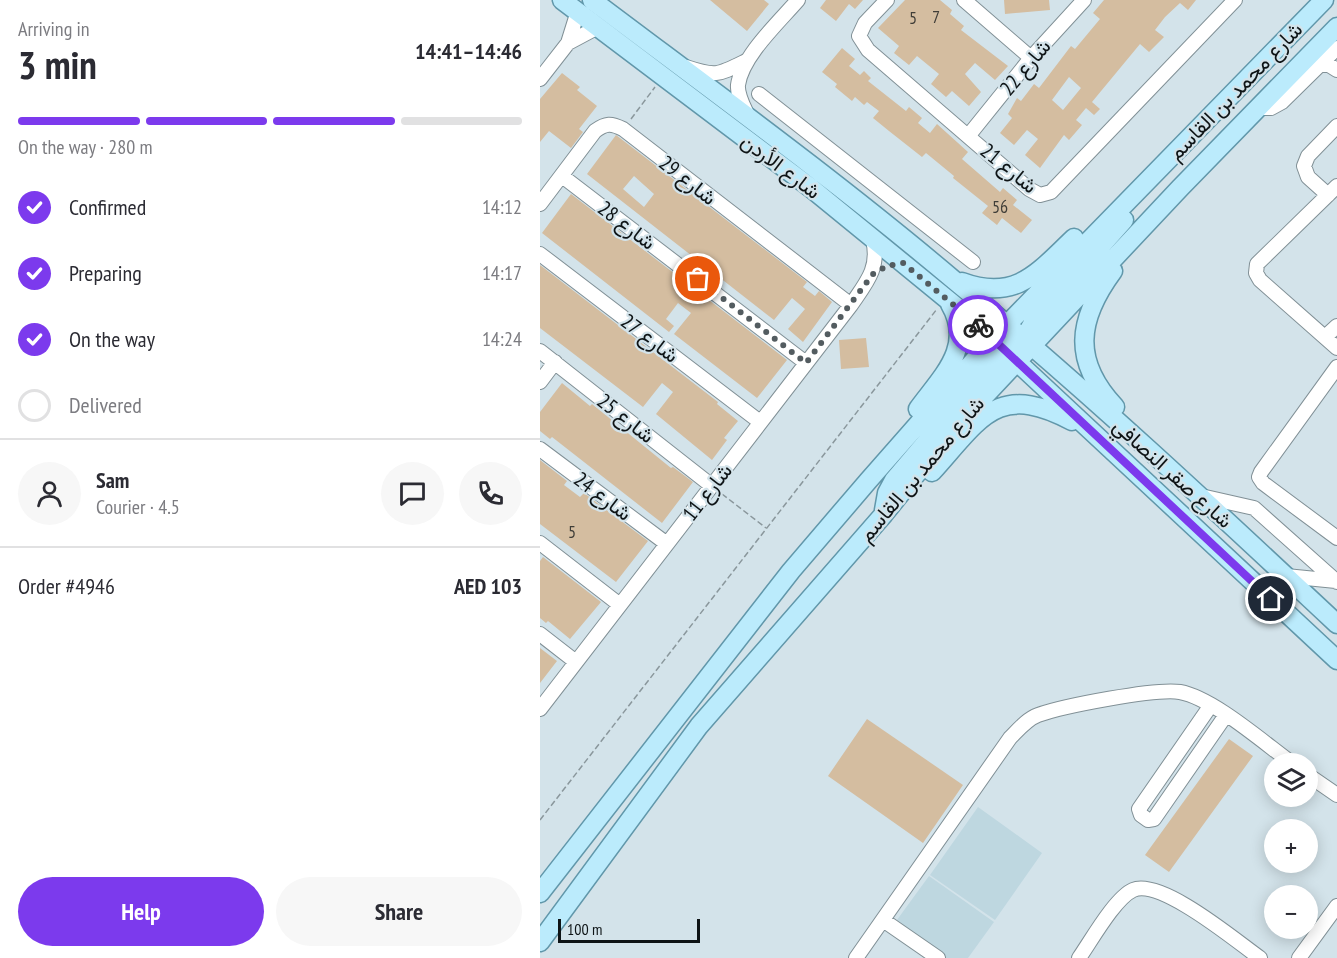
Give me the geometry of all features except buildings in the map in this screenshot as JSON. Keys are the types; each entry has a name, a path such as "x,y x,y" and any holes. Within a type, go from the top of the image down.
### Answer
{"main road":[{"name":"شارع الأردن","path":"562,0 585,6 675,63 778,141 816,181"},
{"name":"شارع محمد بن القاسم","path":"540,942 699,726 884,514 947,435 1004,349 1007,324 1324,0"},
{"name":"شارع الأردن","path":"585,6 597,27 663,77 924,255 1007,324"},
{"name":"شارع محمد بن القاسم","path":"540,893 791,571 868,481 1004,349 1027,342 1337,27"},
{"path":"1027,342 1038,316 1150,190 1162,167"},
{"path":"1175,473 1097,386 1086,363 1084,341 1086,319 1102,285 1180,188"},
{"name":"شارع الأردن","path":"844,202 873,240 946,298 1004,349"},
{"path":"953,279 991,290 1020,284 1036,273 1096,218 1124,202"},
{"path":"868,481 883,456 954,358 960,330 954,311 946,298"},
{"name":"شارع صقر النصافي","path":"1007,324 1175,473 1337,624"},
{"name":"شارع صقر النصافي","path":"1004,349 1089,431 1337,660"},
{"path":"884,514 904,502 976,423 997,409 1021,404 1034,405 1046,408 1089,431"},
{"path":"699,726 686,726 683,716 774,605 791,571"}],"street":[{"name":"شارع 21","path":"887,0 866,23 859,36 868,50 1029,189 1040,195 1051,192 1235,0"},
{"path":"964,0 1031,58"},
{"name":"شارع 22","path":"969,135 1031,58 1084,0"},
{"path":"749,119 740,98 738,86 746,61 792,2"},
{"path":"542,73 568,43 585,6"},
{"path":"568,43 597,27"},
{"path":"1258,108 1271,108 1278,105 1337,48"},
{"path":"675,63 706,73 720,74 746,61"},
{"path":"1320,65 1329,65 1337,70"},
{"path":"759,94 974,262"},
{"path":"778,141 794,121"},
{"path":"540,204 595,131 603,125 612,124 623,129"},
{"path":"1337,126 1304,162 1306,174 1333,191 1257,264 1256,273 1260,280 1337,348"},
{"name":"شارع 29","path":"623,129 851,305"},
{"name":"شارع 28","path":"562,176 806,363"},
{"path":"924,255 939,236"},
{"path":"873,240 876,257 873,274"},
{"name":"شارع 27","path":"540,254 760,422"},
{"path":"873,274 887,266 903,263"},
{"name":"شارع 11","path":"540,709 873,274"},
{"path":"1325,337 1337,326"},
{"name":"شارع 25","path":"540,351 712,486"},
{"path":"540,382 555,362"},
{"path":"1337,367 1259,477 1263,483 1337,538"},
{"name":"شارع 24","path":"540,449 667,544"},
{"path":"1200,496 1254,508 1336,582"},
{"path":"1271,522 1287,501"},
{"path":"540,543 620,605"},
{"path":"1286,576 1336,582"},
{"path":"540,634 576,662"},
{"path":"856,958 1010,738 1036,715 1161,692 1181,692 1212,705 1278,753"},
{"path":"1212,705 1139,809 1141,815 1148,820 1154,819 1226,715"},
{"path":"1318,782 1337,795"},
{"path":"540,949 625,825"},
{"path":"1079,958 1120,900 1134,889 1148,888 1171,895 1260,958"},
{"path":"1299,958 1337,906"},
{"path":"883,920 938,958"}],"path":[{"path":"623,129 663,77"},
{"path":"540,819 946,298"},
{"path":"712,486 766,528"}],"shaded area":[{"path":"978,807 1042,853 995,920 930,875"},
{"path":"929,876 994,922 968,958 942,958 894,924"}],"way so far":[{"path":"698,279 806,363 873,274 879,269 895,264 903,263 978,325"}],"route":[{"path":"978,325 1271,599"}]}
